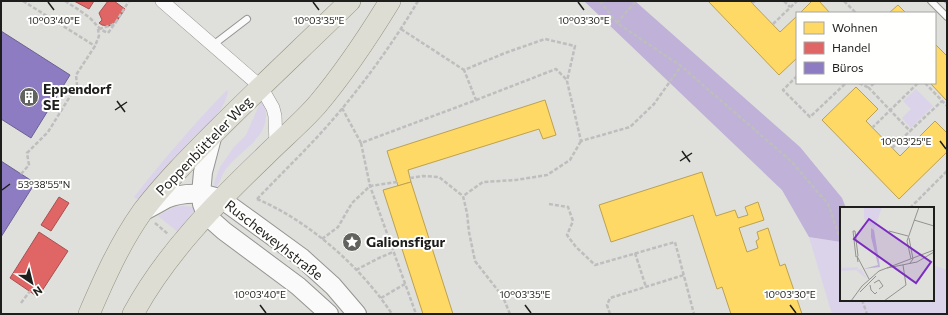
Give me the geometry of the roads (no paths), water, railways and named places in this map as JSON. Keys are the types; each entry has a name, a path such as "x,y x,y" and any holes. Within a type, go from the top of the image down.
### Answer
{"main road":[{"name":"Poppenbütteler Weg","path":"89,314 103,281 123,244 142,213 176,171 350,1"},
{"path":"133,314 142,298 181,244 206,215 320,100 371,33 390,1"}],"street":[{"path":"162,1 261,87 273,108 275,116 276,145"},
{"name":"Ruscheweyhstraße","path":"213,134 203,172 201,194 202,204 206,215 224,231 298,286 329,314"},
{"name":"Ruscheweyhstraße","path":"142,213 168,198 201,194 212,195 221,199 301,258 334,286 358,314"}],"lane":[{"path":"931,1 947,18"},
{"path":"213,45 247,19"}],"place":[{"name":"Eppendorf SE","path":"29,97"},
{"name":"Galionsfigur","path":"352,242"}]}
